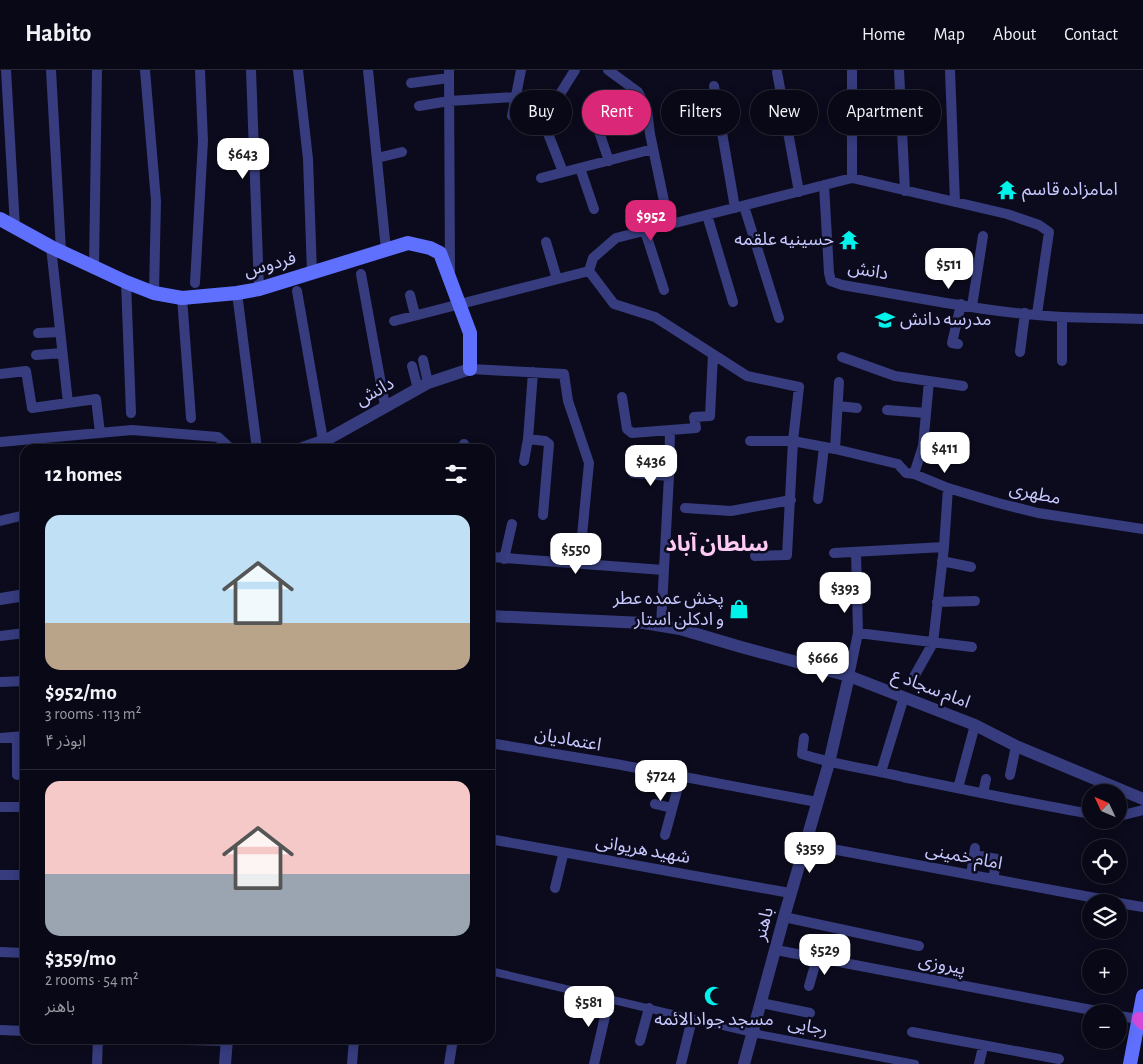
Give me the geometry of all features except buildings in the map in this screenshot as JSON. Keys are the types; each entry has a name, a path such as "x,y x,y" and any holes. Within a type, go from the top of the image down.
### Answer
{"main road":[{"name":"فردوس","path":"0,219 56,249 126,282 154,293 182,298 259,289 408,243 430,248 440,253 470,332 470,369"},
{"path":"1130,1064 1141,1021 1143,996"}],"street":[{"path":"6,70 15,227"},
{"path":"51,70 60,332 68,403"},
{"path":"94,266 97,70"},
{"path":"146,70 156,201 154,293"},
{"path":"195,283 203,141 200,70"},
{"path":"251,70 259,289"},
{"path":"298,70 308,159 312,272"},
{"path":"368,70 386,250"},
{"path":"517,90 521,70"},
{"path":"562,90 575,70"},
{"path":"608,70 638,92 647,110 669,225"},
{"path":"852,70 852,178"},
{"path":"899,70 905,190"},
{"path":"950,70 955,202"},
{"path":"777,72 799,192"},
{"path":"411,83 449,74 450,277"},
{"path":"714,86 739,207 779,318"},
{"path":"419,106 449,101 510,97"},
{"path":"600,135 608,161"},
{"path":"550,136 563,172"},
{"path":"541,178 653,149"},
{"path":"377,158 402,152"},
{"path":"580,168 594,208"},
{"path":"589,271 593,258 616,238 852,178 1007,214 1039,225 1049,232 1037,314"},
{"name":"دانش","path":"824,185 831,281 842,285 1025,313 1062,317 1143,319"},
{"path":"707,215 733,302"},
{"path":"645,231 664,290"},
{"path":"972,306 983,236"},
{"path":"546,242 557,279"},
{"path":"394,321 589,271"},
{"path":"589,271 614,304 656,317 747,376 799,388 793,441 787,555 755,556"},
{"path":"361,274 386,406"},
{"path":"126,282 131,413"},
{"path":"297,292 324,440"},
{"path":"237,293 256,444"},
{"path":"410,295 415,315"},
{"path":"182,298 191,418"},
{"path":"958,344 952,343 960,304"},
{"path":"1020,352 1025,313"},
{"path":"1062,317 1062,361"},
{"path":"38,333 60,332"},
{"path":"36,355 62,353"},
{"path":"622,397 627,429 632,433 696,428 694,417 710,416 713,354"},
{"path":"842,357 895,376 963,386"},
{"path":"423,360 423,386"},
{"path":"412,366 423,386"},
{"path":"470,369 564,374 568,401 589,463 581,546"},
{"name":"دانش","path":"313,444 423,386 470,369"},
{"path":"0,374 26,371 32,408 96,398 100,434"},
{"path":"524,461 528,439 533,372"},
{"path":"914,474 923,446 929,381"},
{"path":"835,449 839,382"},
{"path":"838,406 857,408"},
{"path":"887,410 926,413"},
{"path":"0,442 132,430 218,437 226,444"},
{"path":"660,625 670,430"},
{"path":"528,439 545,441 549,444 543,515"},
{"name":"مطهری","path":"750,441 793,441 835,449 898,464 906,473 914,474 948,488 1038,513 1143,528"},
{"path":"818,500 824,447"},
{"path":"633,473 669,476"},
{"path":"912,682 933,643 944,547 948,488"},
{"path":"685,508 731,511 790,500"},
{"path":"0,521 20,517"},
{"path":"504,559 512,524"},
{"path":"834,553 944,547"},
{"path":"849,676 858,633 856,552"},
{"path":"495,558 663,570"},
{"path":"942,561 971,567"},
{"path":"0,599 20,596"},
{"path":"938,602 975,601"},
{"name":"امام سجاد ع","path":"495,616 585,619 660,625 849,676 975,725 1016,746 1143,799"},
{"path":"858,633 972,647"},
{"path":"0,636 20,634"},
{"name":"باهنر","path":"744,1064 790,894 829,763 849,676"},
{"path":"0,682 20,681"},
{"path":"881,772 904,697"},
{"path":"958,788 975,725"},
{"path":"0,738 20,737"},
{"path":"804,738 802,754 829,763 1082,812"},
{"name":"اعتمادیان","path":"495,744 817,802"},
{"path":"16,775 20,745"},
{"path":"1010,775 1016,746"},
{"path":"665,835 681,776"},
{"path":"983,794 986,779"},
{"path":"656,804 672,808"},
{"path":"0,808 20,807"},
{"path":"1128,814 1143,810"},
{"name":"شهید هریوانی","path":"495,841 790,894"},
{"name":"امام خمینی","path":"805,844 1082,896"},
{"path":"971,875 975,851 997,859 993,879"},
{"path":"555,888 563,855"},
{"path":"0,875 20,875"},
{"name":"امام خمینی","path":"1127,904 1143,907"},
{"path":"784,917 919,946"},
{"name":"پیروزی","path":"776,950 1082,1008"},
{"path":"0,952 20,953"},
{"path":"809,986 817,958"},
{"name":"رجایی","path":"495,972 753,1033 916,1064"},
{"path":"594,1064 609,999"},
{"path":"761,1004 810,1013"},
{"path":"640,1041 649,1008"},
{"path":"1127,1018 1141,1021"},
{"path":"681,1064 692,1019"},
{"path":"0,1030 20,1031"},
{"path":"912,1032 983,1047 1060,1060"},
{"path":"97,1064 98,1044"},
{"path":"225,1064 227,1044"},
{"path":"352,1064 354,1044"},
{"path":"449,1064 452,1044"},
{"path":"979,1064 983,1047"}],"place":[{"name":"امامزاده قاسم","path":"1007,190"},
{"name":"حسینیه علقمه","path":"849,240"},
{"name":"مدرسه دانش","path":"885,320"},
{"name":"پخش عمده عطر و ادکلن استار","path":"739,609"},
{"name":"مسجد جوادالائمه","path":"714,996"}],"district":[{"name":"سلطان آباد","path":"717,544"}]}
